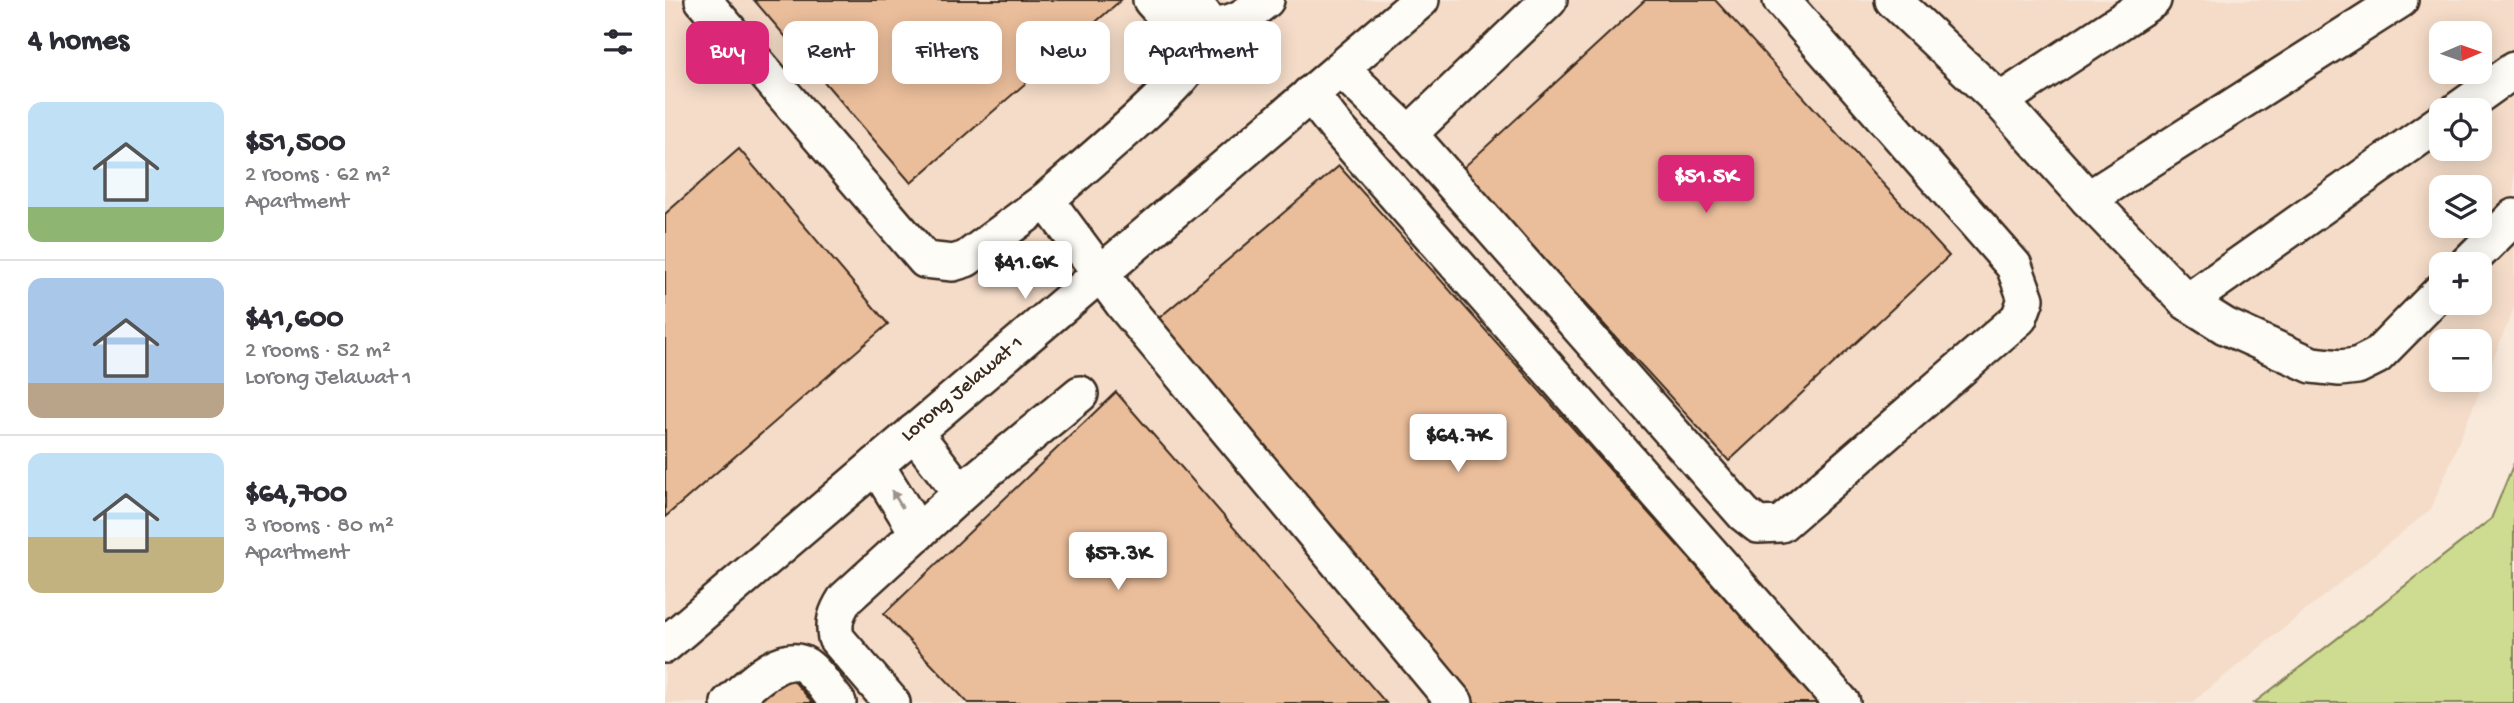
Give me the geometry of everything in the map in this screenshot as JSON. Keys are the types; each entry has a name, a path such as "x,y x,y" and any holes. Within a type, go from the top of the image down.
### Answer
{"street":[{"path":"703,0 925,260 953,263 966,259 1046,200 1188,71 1192,60 1191,47 1151,0"},
{"path":"1191,0 1211,24 1222,26 1239,20 1266,0"},
{"name":"Lorong Jelawat 1","path":"665,645 1421,0"},
{"path":"1409,134 1549,0"},
{"path":"1341,69 1409,134 1744,514 1758,525 1781,524 2019,318 2026,299 2014,266 1781,0"},
{"path":"1893,0 2000,101 2088,199 2187,302 2225,326 2312,365 2340,369 2357,366 2377,356 2429,303"},
{"path":"2000,101 2153,0"},
{"path":"2088,199 2400,0"},
{"path":"2475,98 2514,70"},
{"path":"1310,94 1842,703"},
{"path":"2187,302 2429,131"},
{"path":"1046,200 1124,306 1455,703"},
{"path":"2479,252 2514,216"},
{"path":"892,703 836,638 836,613 845,599 961,493 1080,394"},
{"path":"914,432 961,493"},
{"path":"876,465 918,533"},
{"path":"729,703 773,667 793,661 812,671 838,703"}],"shaded area":[{"path":"665,0 2514,0 2514,308 2492,361 2492,329 2429,329 2429,392 2479,392 2431,509 2191,703 665,703"}],"green space":[{"path":"2514,463 2514,703 2254,703 2491,519"}],"building":[{"path":"754,0 1121,0 1097,21 1016,21 1016,84 1025,84 911,183 826,84 878,84 878,21 783,21 783,34"},
{"path":"1645,0 1715,0 1949,256 1729,461 1462,169"},
{"path":"739,149 888,324 665,517 665,214"},
{"path":"1339,166 1818,703 1472,703 1159,318"},
{"path":"1116,392 1386,703 968,703 884,614"},
{"path":"786,672 813,703 750,703"}]}
